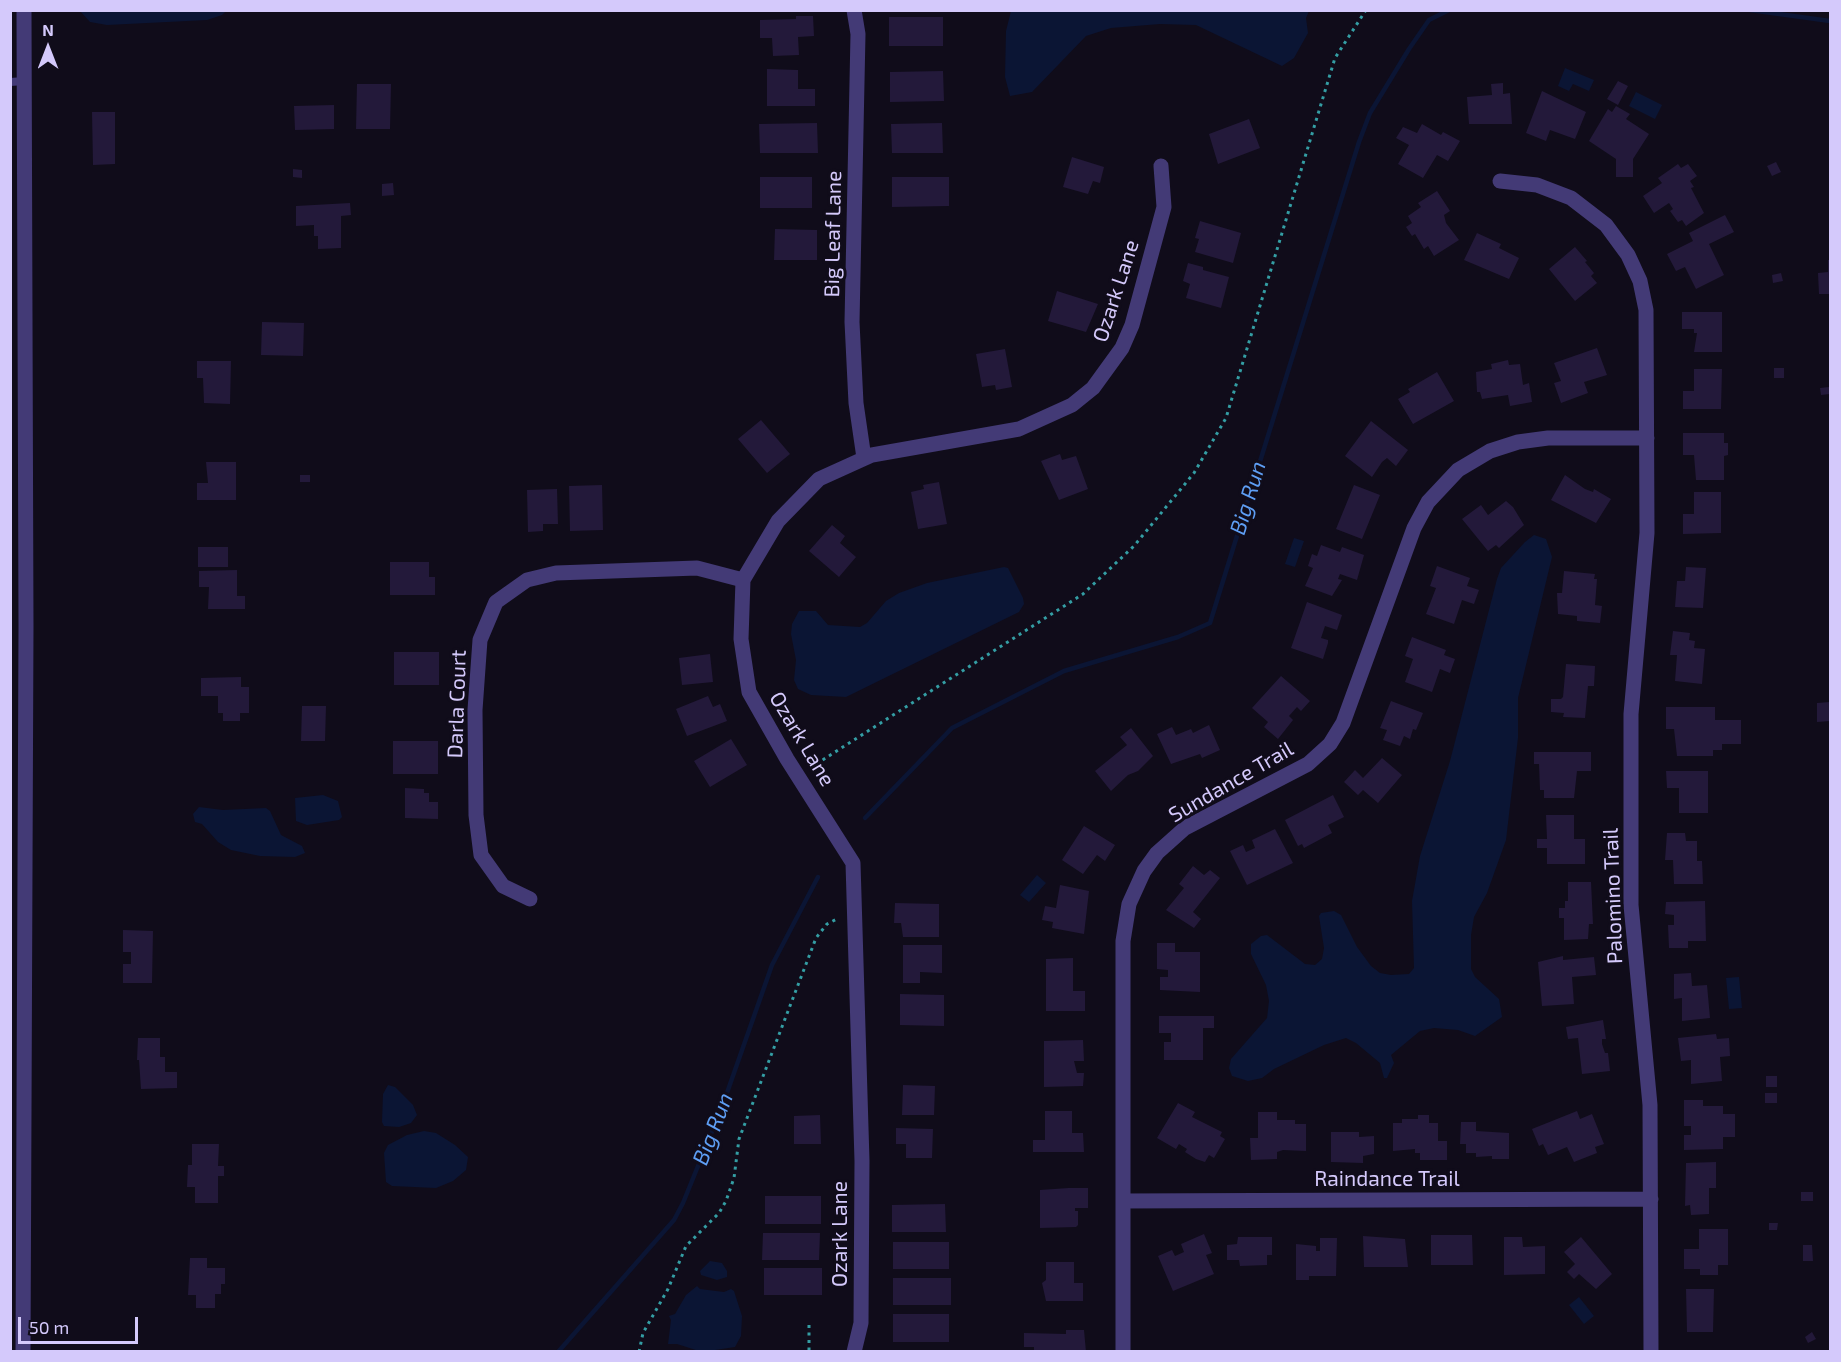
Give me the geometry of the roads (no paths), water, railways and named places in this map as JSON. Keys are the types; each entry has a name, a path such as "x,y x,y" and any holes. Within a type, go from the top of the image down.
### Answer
{"street":[{"path":"23,1352 18,81 24,10"},
{"name":"Big Leaf Lane","path":"854,10 858,34 852,331 856,403 864,458"},
{"name":"Ozark Lane","path":"854,1352 861,1323 862,1172 853,862 798,776 749,692 741,639 742,580 778,521 819,479 872,455 1019,429 1072,405 1093,388 1122,348 1131,325 1164,207 1161,166"},
{"name":"Palomino Trail","path":"1500,181 1537,184 1571,198 1606,225 1628,255 1640,281 1646,310 1647,533 1631,714 1631,905 1649,1087 1651,1352"},
{"name":"Sundance Trail","path":"1124,1352 1123,941 1129,904 1144,871 1157,853 1185,828 1308,764 1330,744 1343,723 1414,528 1428,502 1458,470 1490,451 1518,442 1548,438 1647,438"},
{"name":"Darla Court","path":"530,899 503,886 481,855 476,815 475,710 480,640 496,602 527,580 556,573 697,568 742,580"},
{"name":"Raindance Trail","path":"1123,1201 1651,1199"}],"water":[{"path":"1011,10 1309,11 1306,18 1308,33 1294,58 1282,66 1196,25 1160,24 1111,28 1086,36 1032,92 1010,96 1005,77 1006,31"},
{"path":"80,11 226,11 222,15 207,20 107,25 90,22"},
{"path":"1565,68 1594,80 1589,91 1573,84 1569,91 1558,86"},
{"path":"1636,92 1662,105 1655,119 1629,106"},
{"path":"1534,535 1546,539 1552,557 1518,698 1518,738 1506,840 1487,893 1474,917 1471,935 1471,969 1475,977 1499,999 1502,1017 1475,1036 1458,1030 1434,1028 1420,1031 1391,1055 1394,1063 1387,1078 1384,1078 1380,1063 1356,1043 1346,1038 1324,1045 1274,1069 1262,1078 1248,1081 1232,1076 1229,1068 1231,1059 1267,1018 1269,1001 1266,985 1251,954 1251,944 1261,936 1267,935 1305,964 1315,965 1322,959 1324,948 1319,916 1321,913 1334,911 1341,915 1357,947 1371,966 1380,973 1409,974 1414,968 1412,901 1420,856 1450,761 1497,579 1501,568"},
{"path":"1294,538 1304,541 1295,567 1285,564"},
{"path":"1008,568 1023,598 1024,604 1019,612 846,697 811,695 798,689 794,680 796,660 791,634 792,624 799,611 816,611 828,625 860,627 867,623 886,601 899,593 927,583"},
{"path":"323,795 338,801 342,817 339,820 307,825 296,821 295,798"},
{"path":"199,807 223,810 266,808 270,811 281,835 302,846 305,853 295,857 260,856 231,850 218,842 202,824 195,822 193,814"},
{"path":"1037,875 1046,883 1029,902 1020,895"},
{"path":"1739,977 1742,1008 1729,1009 1726,978"},
{"path":"388,1085 395,1087 413,1105 417,1115 411,1123 399,1127 384,1126 382,1122 383,1094"},
{"path":"424,1131 436,1133 468,1157 466,1170 453,1181 436,1188 392,1186 386,1182 384,1153 388,1145 407,1135"},
{"path":"710,1261 722,1263 727,1271 727,1277 717,1280 701,1275 700,1271"},
{"path":"697,1286 700,1289 724,1292 731,1289 734,1291 742,1316 741,1336 735,1347 702,1352 677,1344 668,1344 671,1320 669,1316 675,1314 686,1295"},
{"path":"1579,1297 1594,1316 1584,1324 1569,1305"}],"waterway":[{"name":"Big Run","path":"865,818 952,728 1064,671 1178,637 1210,623 1359,142 1370,113 1429,20 1449,10"},
{"name":"Big Run","path":"1750,10 1830,21"},
{"name":"Big Run","path":"558,1352 674,1220 722,1107 772,965 818,877"}]}
